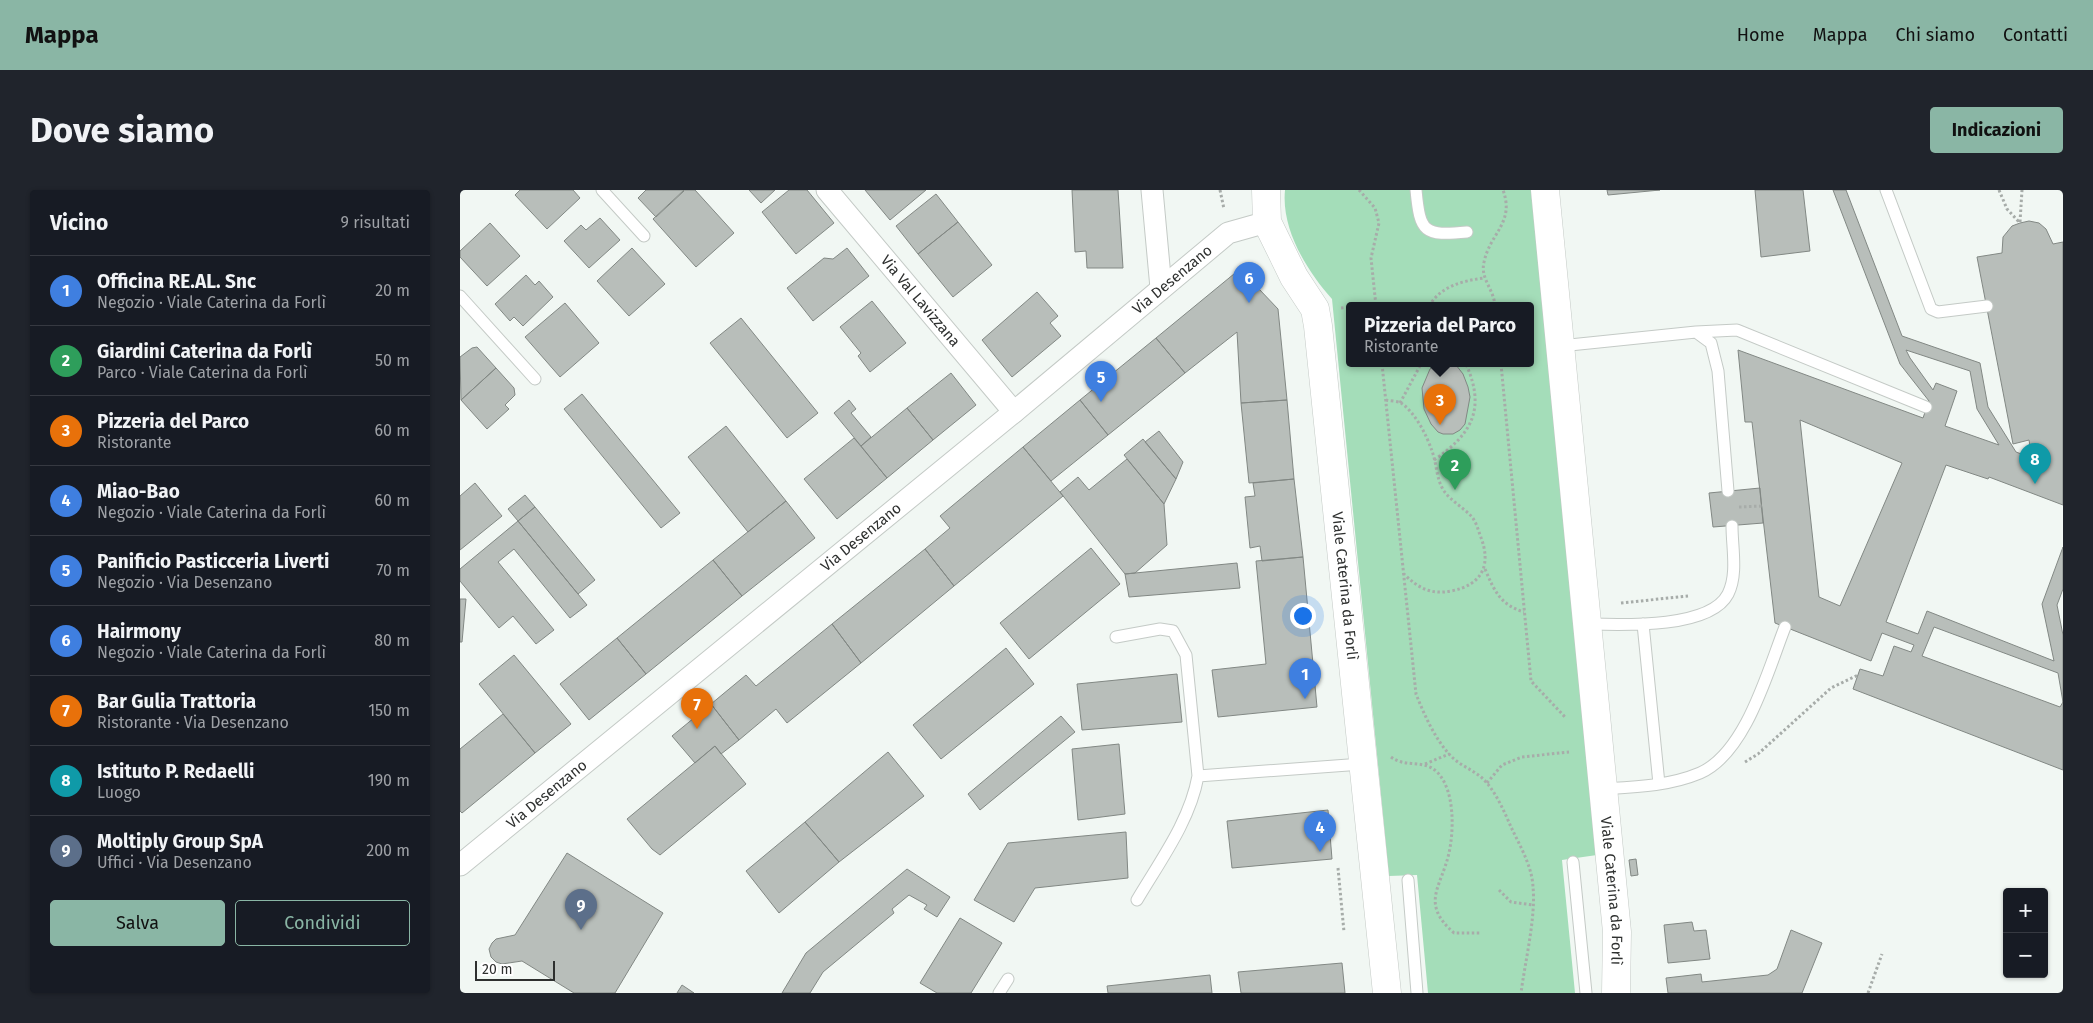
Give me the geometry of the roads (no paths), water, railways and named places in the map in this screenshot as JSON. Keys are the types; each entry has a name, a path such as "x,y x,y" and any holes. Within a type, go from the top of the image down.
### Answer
{"main road":[{"name":"Viale Caterina da Forlì","path":"1266,190 1267,222 1289,268 1315,309 1318,326 1387,993"},
{"name":"Viale Caterina da Forlì","path":"1545,190 1617,932 1616,993"}],"street":[{"name":"Via Val Lavizzana","path":"827,190 1014,412"},
{"path":"1152,190 1160,288"},
{"name":"Via Desenzano","path":"460,865 1014,412 1228,233 1267,222"}],"lane":[{"path":"602,190 644,236"},
{"path":"1416,190 1418,213 1423,226 1432,232 1442,234 1467,232"},
{"path":"1886,190 1931,309 1938,312 1987,306"},
{"path":"460,296 535,379"},
{"path":"1560,346 1696,332 1737,330 1926,407"},
{"path":"1696,332 1711,343 1718,372 1728,491"},
{"path":"1586,624 1643,624 1688,618 1710,612 1721,605 1728,593 1733,576 1732,526"},
{"path":"1643,624 1659,784"},
{"path":"1602,789 1683,780 1719,762 1738,736 1757,701 1785,627"},
{"path":"1116,637 1160,629 1173,631 1186,656 1198,776 1194,795 1179,828 1137,900"},
{"path":"1198,776 1362,764"},
{"path":"1573,862 1586,993"},
{"path":"1408,880 1417,993"},
{"path":"999,993 1008,979"}],"place":[{"name":"Hairmony","path":"1249,303"},
{"name":"Panificio Pasticceria Liverti","path":"1101,402"},
{"name":"Pizzeria del Parco","path":"1440,425"},
{"name":"Istituto P. Redaelli","path":"2035,484"},
{"name":"Giardini Caterina da Forlì","path":"1455,490"},
{"name":"Officina RE.AL. Snc","path":"1305,699"},
{"name":"Bar Gulia Trattoria","path":"697,729"},
{"name":"Miao-Bao","path":"1320,852"},
{"name":"Moltiply Group SpA","path":"581,930"}]}
